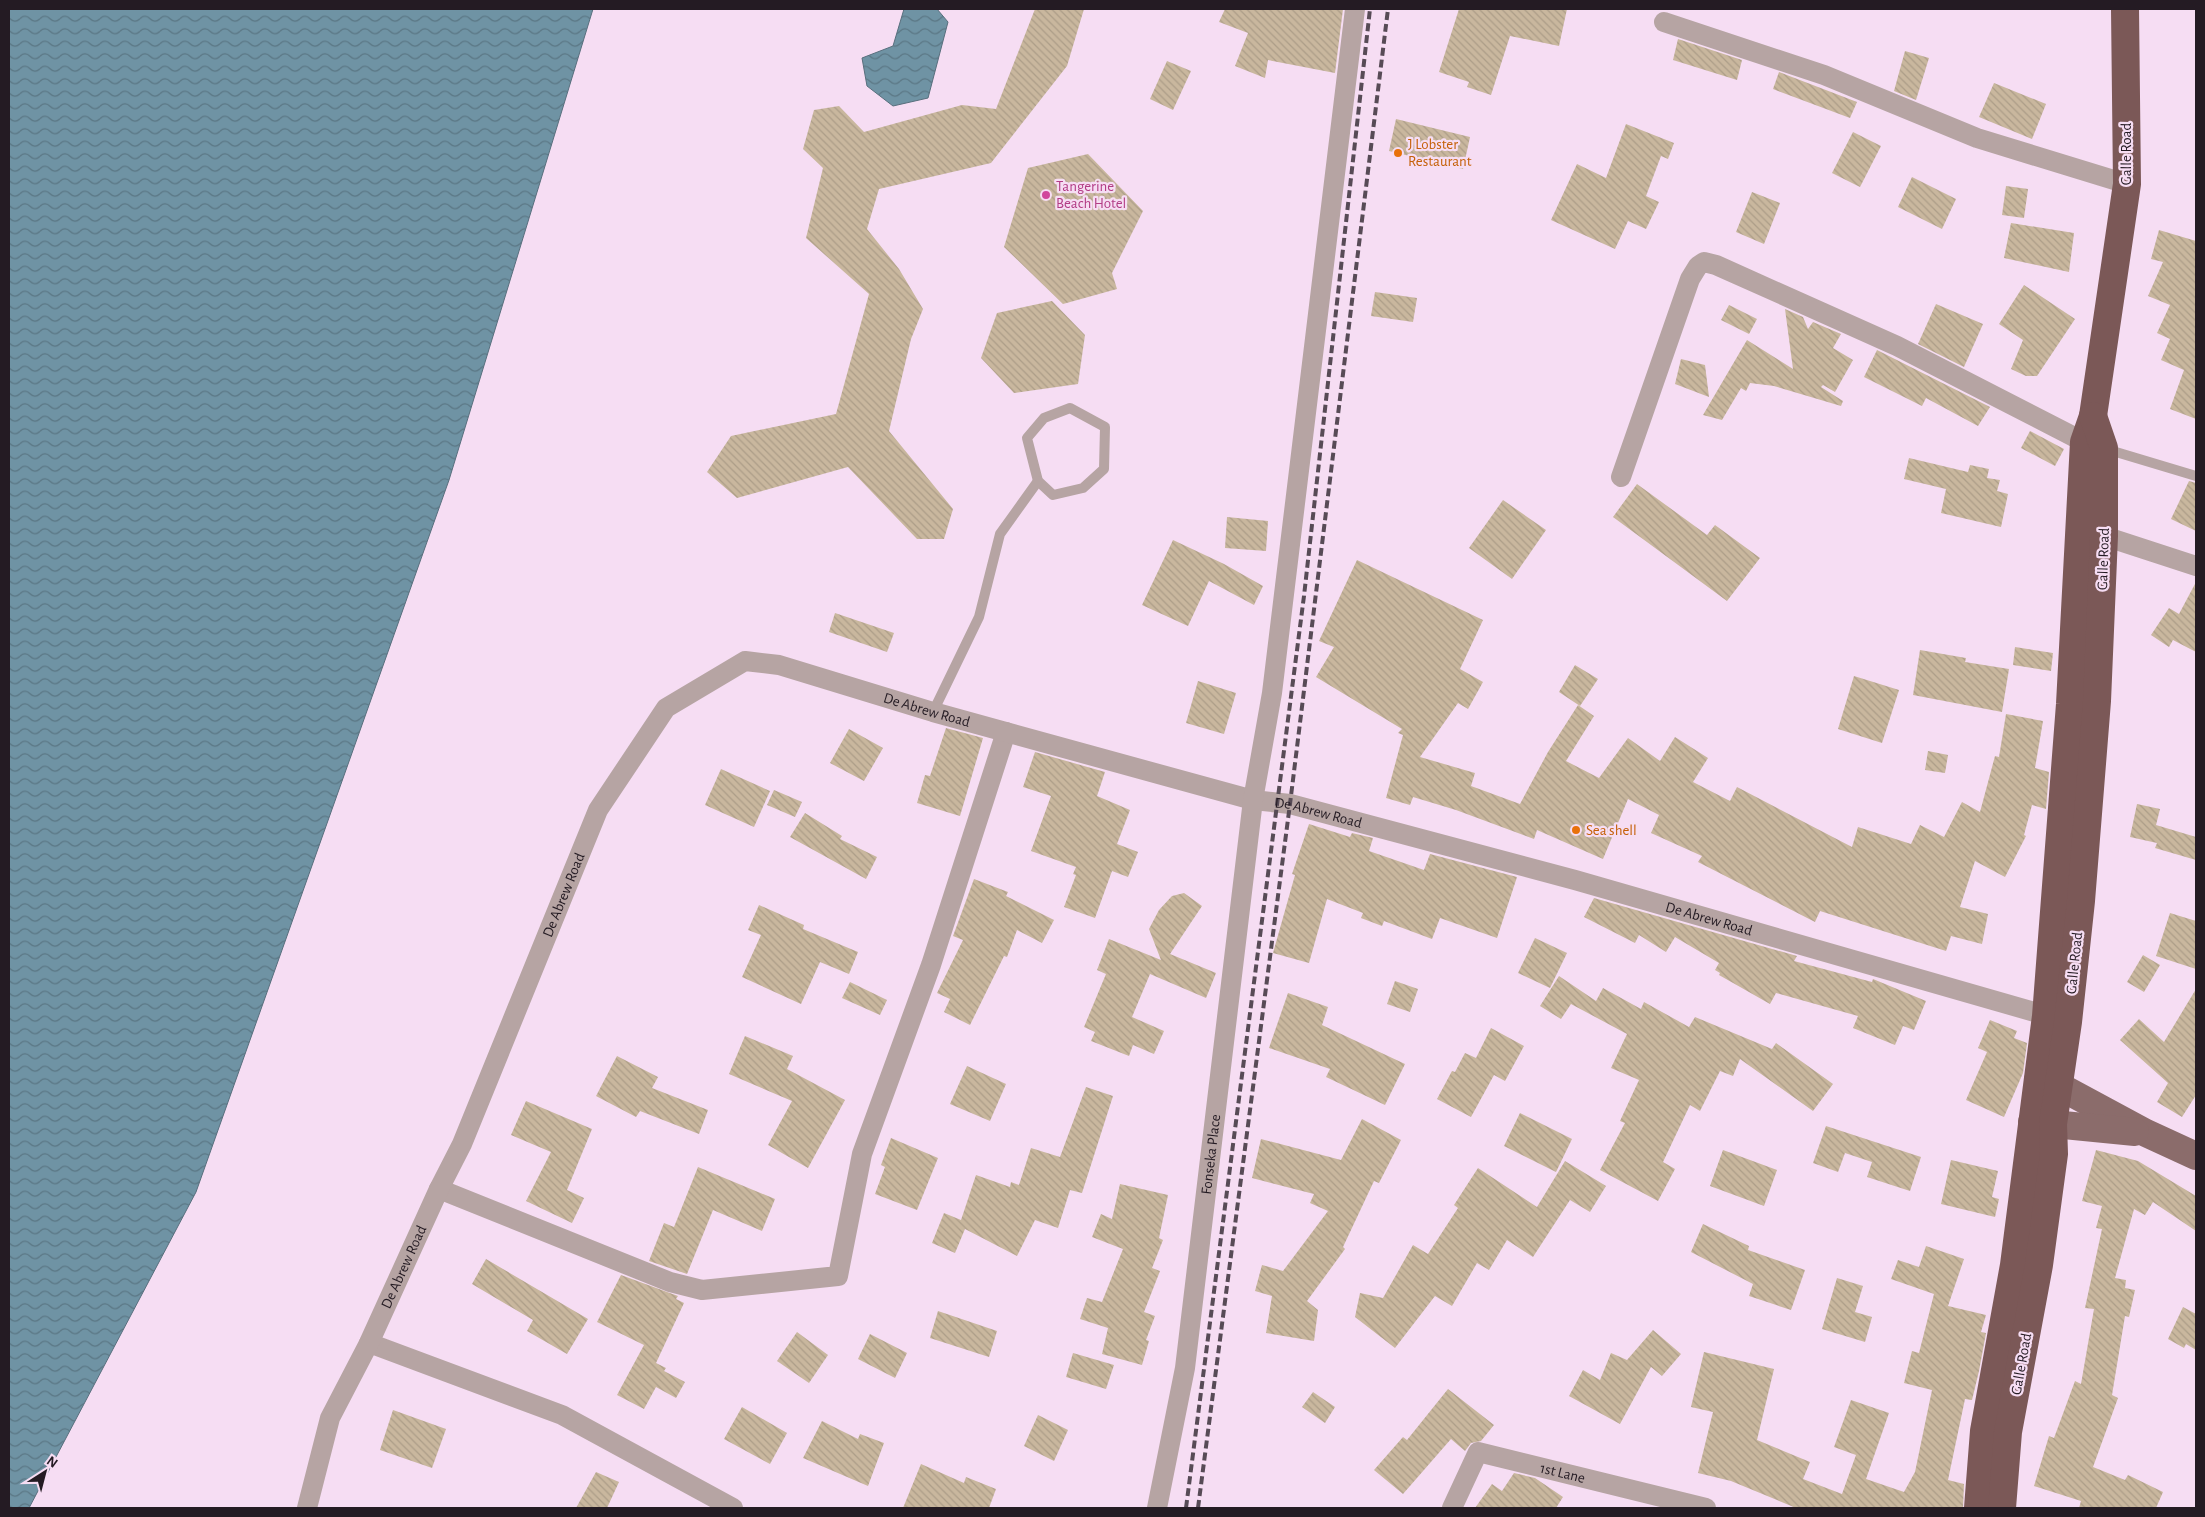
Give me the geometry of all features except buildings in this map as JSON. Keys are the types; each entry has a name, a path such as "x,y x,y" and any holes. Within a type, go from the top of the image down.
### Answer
{"highway":[{"name":"Galle Road","path":"1978,1508 1984,1432 2042,1123 2057,1019 2081,901 2097,702 2104,536 2094,445 2093,416 2127,184 2125,9"},
{"name":"Galle Road","path":"2057,1019 2069,714 2094,445"},
{"name":"Galle Road","path":"2002,1508 2008,1432 2039,1265 2054,1154 2042,1123"}],"main road":[{"path":"2048,1082 2146,1133 2196,1156"},
{"path":"2042,1123 2146,1133"}],"street":[{"name":"Fonseka Place","path":"1157,1508 1185,1368 1253,800 1272,692 1355,9"},
{"path":"1664,22 1824,75 1977,138 2127,184"},
{"path":"1621,477 1690,279 1698,266 1704,262 1716,265 1897,346 2094,445"},
{"path":"2104,536 2196,566"},
{"name":"De Abrew Road","path":"307,1508 330,1418 369,1342 439,1189 462,1144 598,810 666,708 745,661 779,665 933,712 1253,800 1290,804 1575,880 2057,1019"},
{"path":"439,1189 670,1282 702,1290 838,1276 862,1154 931,965 1006,732"},
{"path":"369,1342 562,1415 733,1508"},
{"name":"1st Lane","path":"1452,1508 1478,1452 1706,1508"}],"lane":[{"path":"933,712 979,617 1000,534 1038,481 1027,438 1044,418 1070,408 1105,427 1104,469 1083,488 1053,494 1038,481"},
{"path":"2094,445 2196,476"}],"water":[{"path":"9,9 593,9 449,480 196,1192 29,1508 9,1508"},
{"path":"904,9 937,9 948,22 928,98 893,106 867,86 862,58 893,46"}],"railway":[{"path":"1186,1508 1304,596 1370,9"},
{"path":"1198,1508 1290,804 1388,9"}],"place":[{"name":"J Lobster Restaurant","path":"1398,153"},
{"name":"Tangerine Beach Hotel","path":"1046,195"},
{"name":"Sea shell","path":"1576,830"}]}
